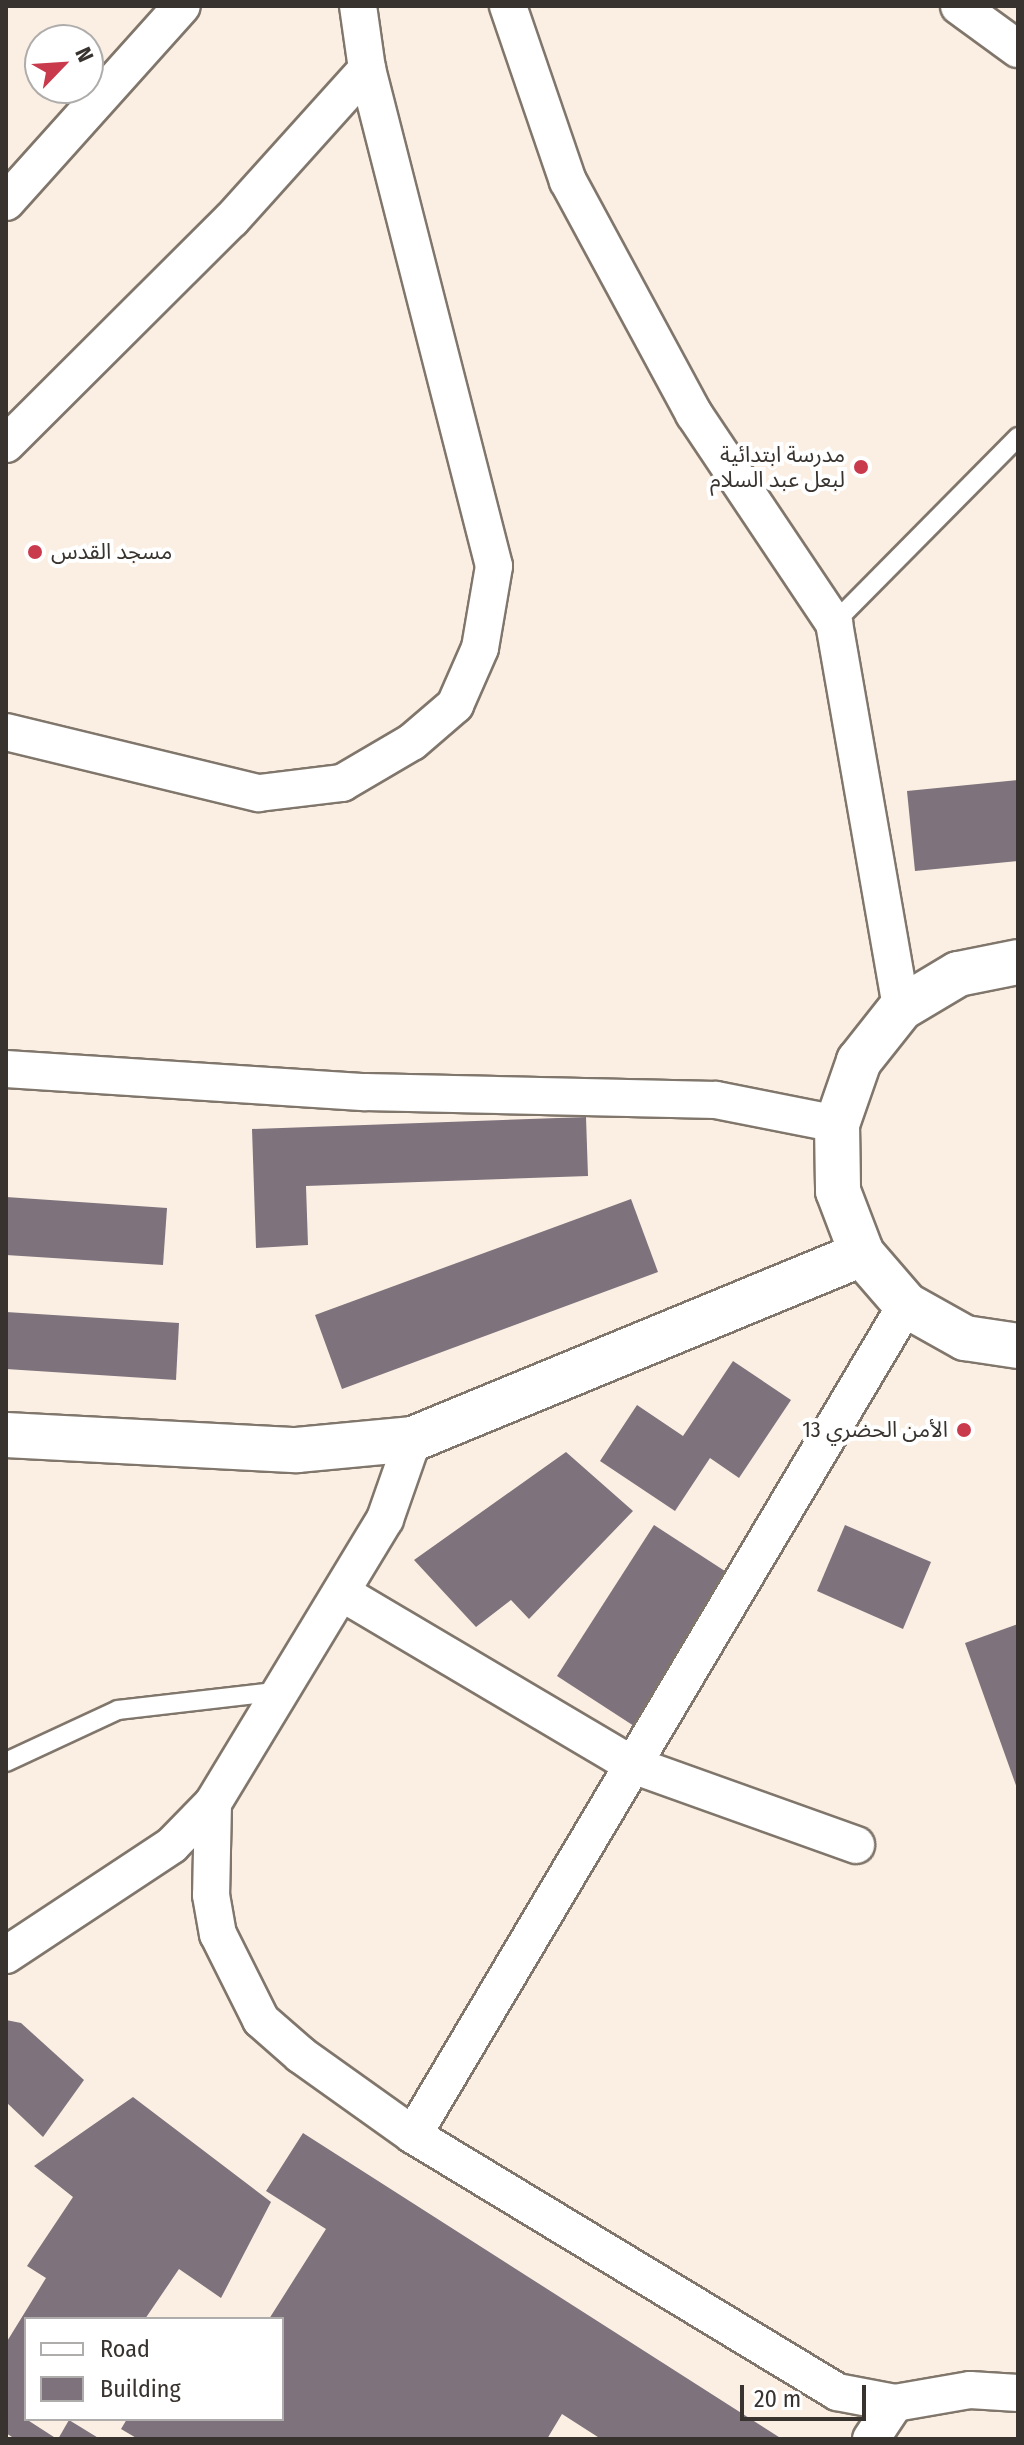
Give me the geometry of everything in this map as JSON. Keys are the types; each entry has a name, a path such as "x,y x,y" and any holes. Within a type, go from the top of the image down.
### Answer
{"street":[{"path":"6,202 182,6"},
{"path":"6,732 259,793 342,783 412,742 455,705 480,648 494,566 367,69 358,6"},
{"path":"508,6 568,181 694,414 834,623 901,1008"},
{"path":"959,6 1018,49"},
{"path":"6,444 232,219 367,69"},
{"path":"1018,962 958,974 901,1008 859,1061 837,1124 838,1191 862,1254 906,1305 965,1338 1018,1346"},
{"path":"6,1069 365,1092 716,1100 837,1124"},
{"path":"6,1435 297,1450 413,1439 862,1254"},
{"path":"413,2135 906,1305"},
{"path":"6,1955 172,1845 213,1803 284,1691 404,1482 413,1439"},
{"path":"342,1593 633,1765 856,1845"},
{"path":"213,1803 211,1895 235,1978 261,2020 301,2055 413,2135 837,2392 895,2403 970,2390 1018,2393"},
{"path":"871,2439 895,2403"}],"lane":[{"path":"834,623 1018,437"},
{"path":"6,1762 118,1710 284,1691"}],"building":[{"path":"1018,780 1018,861 915,871 907,791"},
{"path":"586,1117 588,1176 306,1186 308,1245 256,1248 252,1129"},
{"path":"6,1197 167,1208 163,1265 6,1255"},
{"path":"631,1199 658,1272 342,1389 315,1315"},
{"path":"6,1312 179,1323 176,1380 6,1369"},
{"path":"733,1361 791,1400 739,1478 710,1458 675,1511 600,1461 637,1405 683,1436"},
{"path":"566,1452 633,1511 529,1619 511,1600 476,1627 414,1560"},
{"path":"654,1525 731,1575 634,1726 557,1676"},
{"path":"845,1525 931,1562 903,1629 817,1591"},
{"path":"1018,1624 1018,1791 965,1643"},
{"path":"6,2020 21,2023 84,2080 43,2137 6,2102"},
{"path":"133,2097 271,2202 221,2298 179,2269 146,2317 24,2317 24,2421 29,2421 57,2439 15,2439 6,2433 6,2343 46,2278 27,2266 73,2197 34,2166"},
{"path":"303,2133 782,2439 601,2439 562,2414 547,2439 138,2439 121,2429 126,2421 284,2421 284,2317 270,2317 326,2229 266,2191"},
{"path":"71,2421 100,2439 58,2439"}],"place":[{"name":"مدرسة ابتدائية لبعل عبد السلام","path":"861,467"},
{"name":"مسجد القدس","path":"35,552"},
{"name":"الأمن الحضري 13","path":"964,1430"}]}
